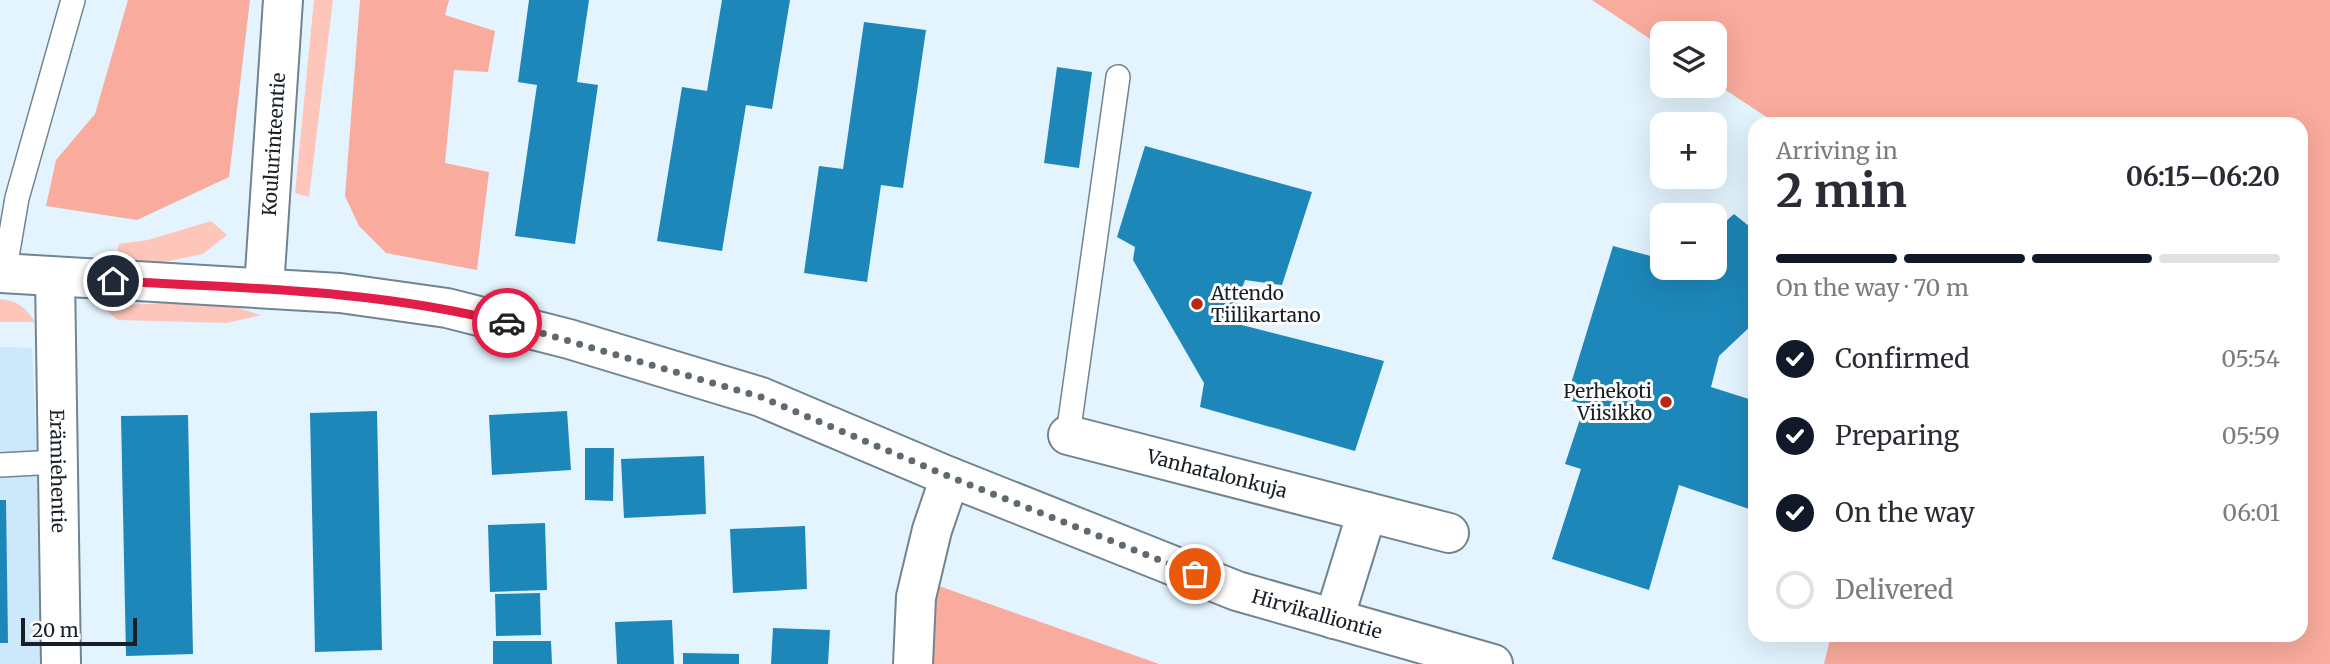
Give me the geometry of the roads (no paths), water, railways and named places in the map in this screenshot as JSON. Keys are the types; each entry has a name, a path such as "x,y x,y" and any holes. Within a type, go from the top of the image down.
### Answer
{"street":[{"name":"Koulurinteentie","path":"264,288 283,0"},
{"name":"Hirvikalliontie","path":"2,273 340,293 447,308 569,339 761,397 950,477 1237,591 1493,664"},
{"name":"Erämiehentie","path":"55,277 61,664"},
{"name":"Vanhatalonkuja","path":"1068,435 1449,533"},
{"path":"913,664 916,597 932,530 950,477"},
{"path":"1334,619 1367,512"}],"lane":[{"path":"2,273 17,198 73,0"},
{"path":"1068,435 1118,77"},
{"path":"0,465 57,462"}],"place":[{"name":"Attendo Tiilikartano","path":"1197,304"},
{"name":"Perhekoti Viisikko","path":"1666,402"}]}
